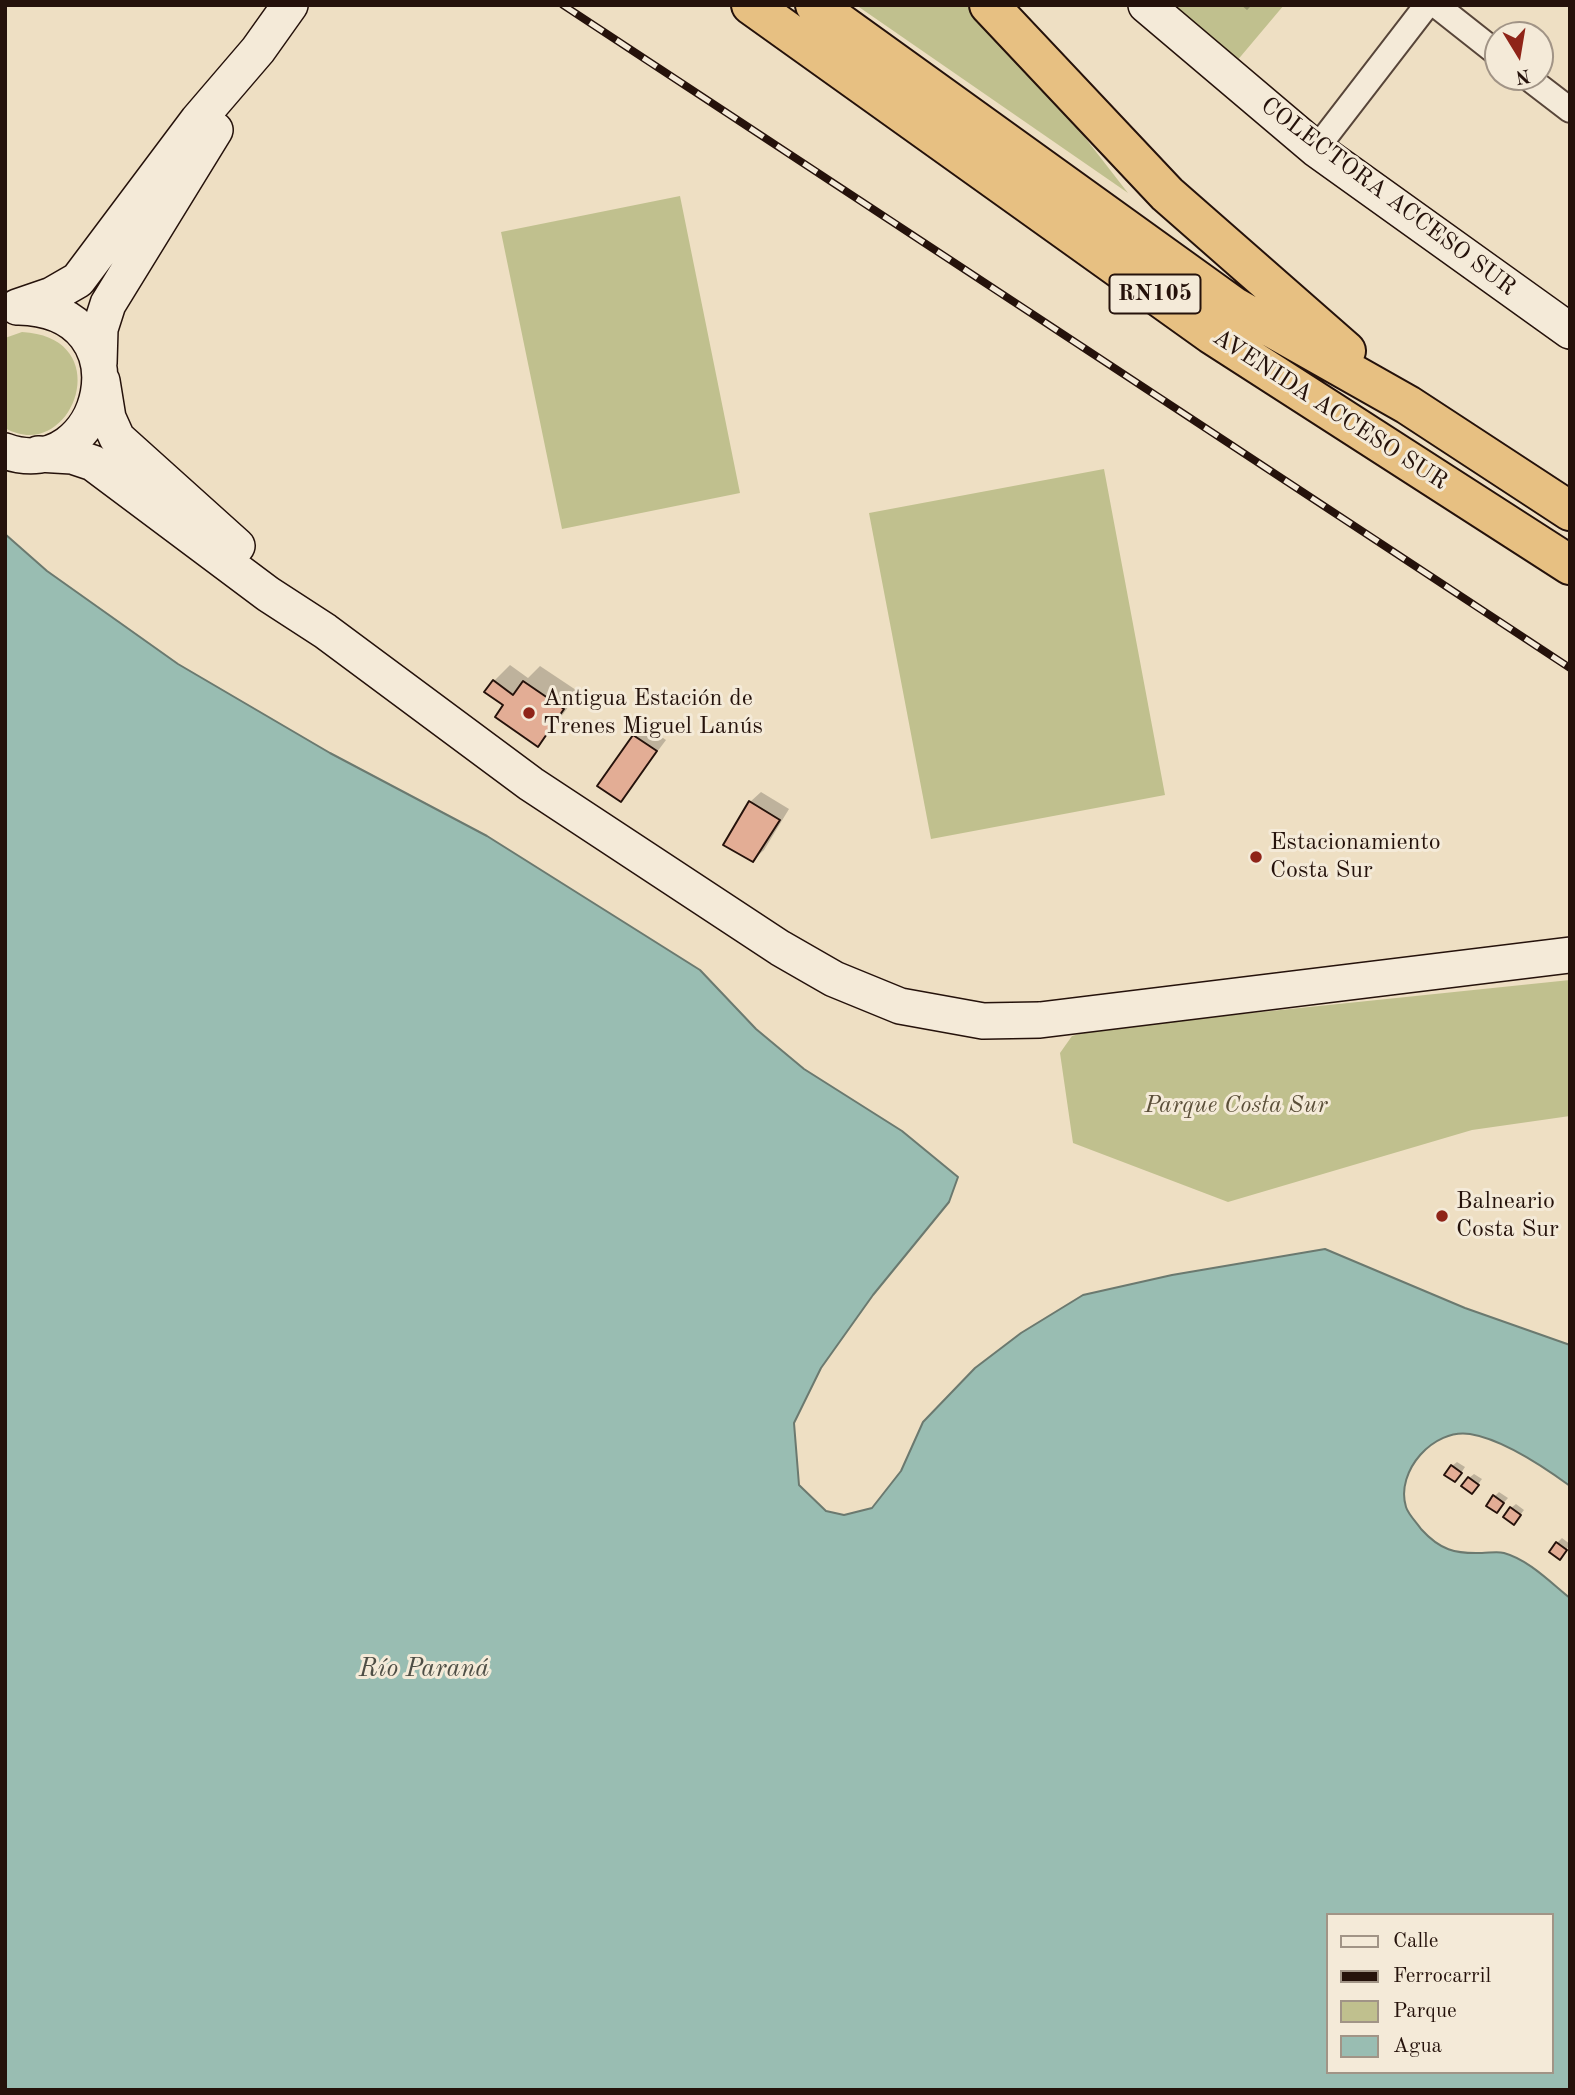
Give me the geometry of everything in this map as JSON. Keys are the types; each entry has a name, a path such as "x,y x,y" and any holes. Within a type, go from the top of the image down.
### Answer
{"highway":[{"name":"AVENIDA ACCESO SUR","path":"751,5 1211,334 1570,565"},
{"name":"AVENIDA ACCESO SUR","path":"816,5 1233,306 1408,405 1570,510"},
{"path":"989,5 1167,194 1408,405"}],"main road":[{"path":"8,308 52,295 78,280 198,120 258,50 290,5"},
{"name":"COLECTORA ACCESO SUR","path":"1146,5 1316,149 1570,331"},
{"path":"22,452 58,448 76,436 90,421 98,402 100,329 108,304 208,143 258,50"},
{"path":"8,308 39,307 60,314 78,326 91,343 100,372 108,418 117,438 277,582 325,631"},
{"path":"22,452 72,456 93,463 268,594 325,631 604,834 780,948 834,979 900,1006 983,1021 1040,1020 1570,955"}],"street":[{"path":"1316,149 1427,5"},
{"path":"1436,5 1484,43"},
{"path":"1545,91 1570,110"}],"green space":[{"path":"856,5 971,5 1024,59 1128,193"},
{"path":"1168,5 1284,5 1236,62"},
{"path":"680,196 740,493 562,529 501,232"},
{"path":"22,332 52,339 70,354 77,375 75,396 66,416 50,430 29,435 5,428 5,338"},
{"path":"1104,469 1165,795 931,839 869,513"},
{"name":"Parque Costa Sur","path":"1570,980 1570,1116 1472,1130 1228,1202 1073,1143 1060,1053 1072,1036 1097,1029"}],"water":[{"name":"Río Paraná","path":"5,534 47,571 178,664 330,753 487,836 700,970 756,1029 804,1069 902,1131 958,1177 949,1202 873,1295 821,1368 794,1423 799,1485 826,1511 844,1515 872,1508 901,1471 923,1422 975,1368 1021,1333 1083,1295 1172,1275 1325,1249 1465,1308 1570,1345 1570,1486 1535,1463 1495,1442 1470,1434 1456,1434 1431,1445 1420,1455 1406,1480 1404,1493 1406,1507 1411,1515 1435,1542 1464,1553 1499,1552 1513,1556 1539,1572 1570,1598 1570,2090 5,2090"}],"building":[{"name":"Antigua Estación de Trenes Miguel Lanús","path":"493,680 513,695 523,681 564,709 538,747 495,717 503,705 484,692"},
{"path":"633,735 657,751 621,802 597,786"},
{"path":"749,801 780,820 753,862 723,845"},
{"path":"1451,1465 1462,1473 1455,1482 1444,1475"},
{"path":"1468,1477 1479,1485 1472,1494 1461,1486"},
{"path":"1493,1495 1504,1503 1497,1513 1486,1506"},
{"path":"1510,1507 1521,1515 1514,1525 1503,1517"},
{"path":"1556,1542 1567,1550 1560,1560 1549,1552"}],"railway":[{"path":"563,5 1570,668"}],"place":[{"name":"Antigua Estación de Trenes Miguel Lanús","path":"529,713"},
{"name":"Estacionamiento Costa Sur","path":"1256,857"},
{"name":"Balneario Costa Sur","path":"1442,1216"}]}
